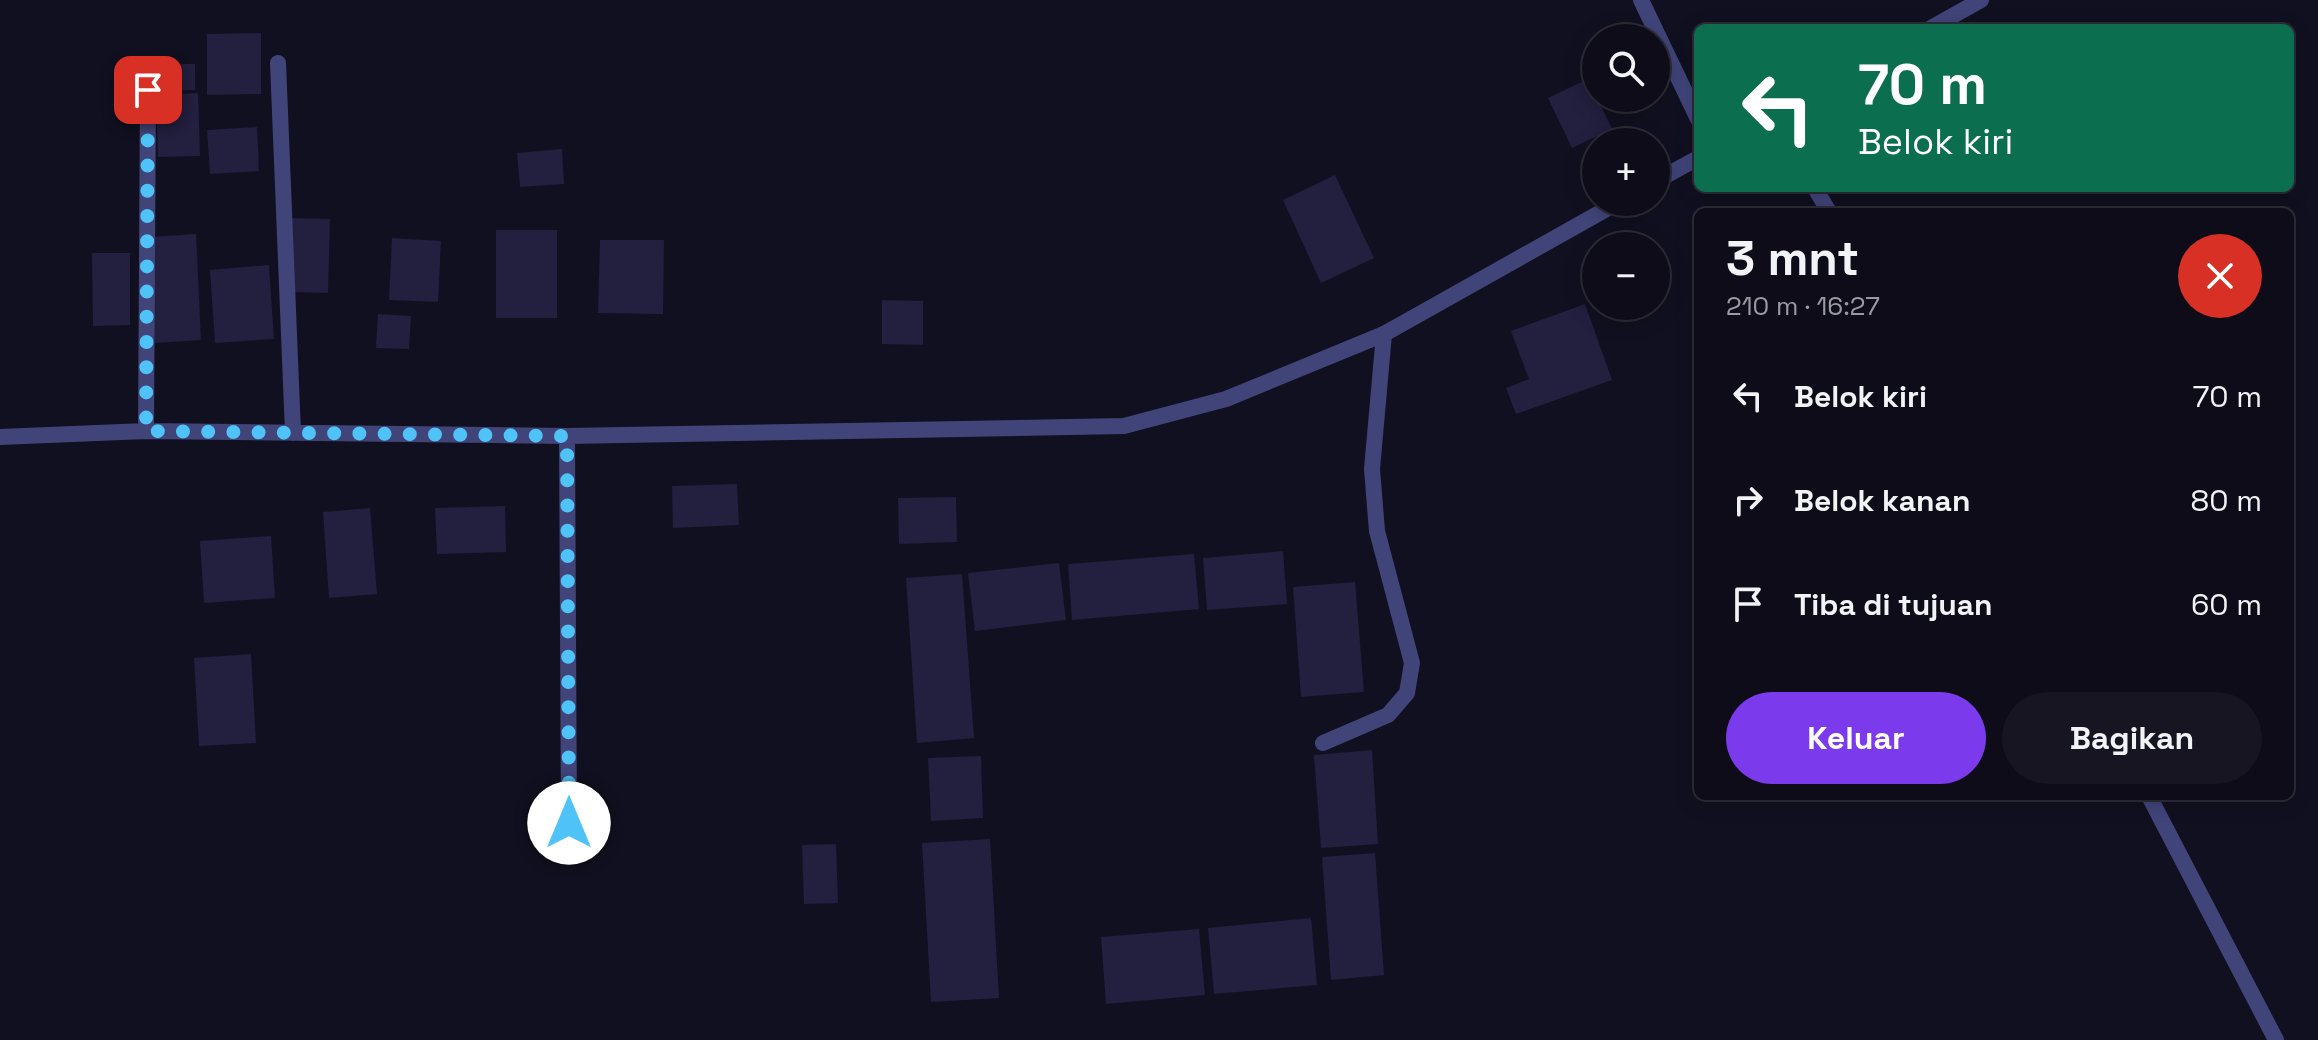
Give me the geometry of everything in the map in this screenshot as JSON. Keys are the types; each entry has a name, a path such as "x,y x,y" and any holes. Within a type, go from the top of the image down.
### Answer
{"street":[{"path":"1641,0 1694,111"},
{"path":"1938,24 1981,0"},
{"path":"278,63 293,433"},
{"path":"146,431 148,90"},
{"path":"1670,173 1694,160"},
{"path":"0,437 146,431 567,436 1124,426 1226,399 1384,334 1594,216"},
{"path":"1323,743 1388,715 1407,693 1412,663 1377,531 1372,469 1384,334"},
{"path":"567,436 569,823"},
{"path":"2151,800 2276,1040"}],"building":[{"path":"261,33 261,94 207,95 207,34"},
{"path":"155,64 195,64 195,90 155,91"},
{"path":"1582,82 1582,112 1604,112 1612,128 1582,128 1582,143 1572,148 1548,98"},
{"path":"198,93 200,156 158,157 156,95"},
{"path":"257,127 259,171 210,174 207,130"},
{"path":"562,149 564,184 520,187 517,153"},
{"path":"1335,175 1374,258 1321,283 1283,200"},
{"path":"292,218 330,219 328,293 290,292"},
{"path":"496,230 557,230 557,318 496,318"},
{"path":"196,234 201,340 155,343 149,237"},
{"path":"392,238 441,241 438,302 389,300"},
{"path":"600,240 664,240 663,314 598,313"},
{"path":"92,253 130,253 130,325 93,326"},
{"path":"269,265 274,339 215,343 210,270"},
{"path":"882,300 923,301 923,345 882,344"},
{"path":"1582,305 1582,320 1591,320 1612,380 1516,414 1506,388 1529,379 1511,331"},
{"path":"378,314 411,316 409,349 376,348"},
{"path":"737,484 739,525 673,528 672,486"},
{"path":"956,497 957,542 899,544 898,498"},
{"path":"505,506 506,552 437,554 435,508"},
{"path":"370,508 377,594 329,598 323,512"},
{"path":"271,536 275,598 204,603 200,541"},
{"path":"1283,551 1287,604 1207,610 1203,558"},
{"path":"1194,554 1199,609 1072,620 1068,564"},
{"path":"1059,563 1066,620 975,631 968,573"},
{"path":"962,574 974,738 917,743 906,578"},
{"path":"1355,582 1364,692 1301,697 1293,587"},
{"path":"251,654 256,743 199,746 194,658"},
{"path":"1372,750 1378,844 1321,848 1314,755"},
{"path":"981,756 983,818 931,821 928,758"},
{"path":"990,839 999,998 931,1002 922,843"},
{"path":"836,844 838,903 804,904 802,845"},
{"path":"1375,853 1384,975 1331,980 1322,857"},
{"path":"1311,918 1317,985 1214,994 1208,928"},
{"path":"1199,929 1205,995 1106,1004 1101,937"}],"route":[{"path":"148,90 146,431 567,436 569,823"}]}
